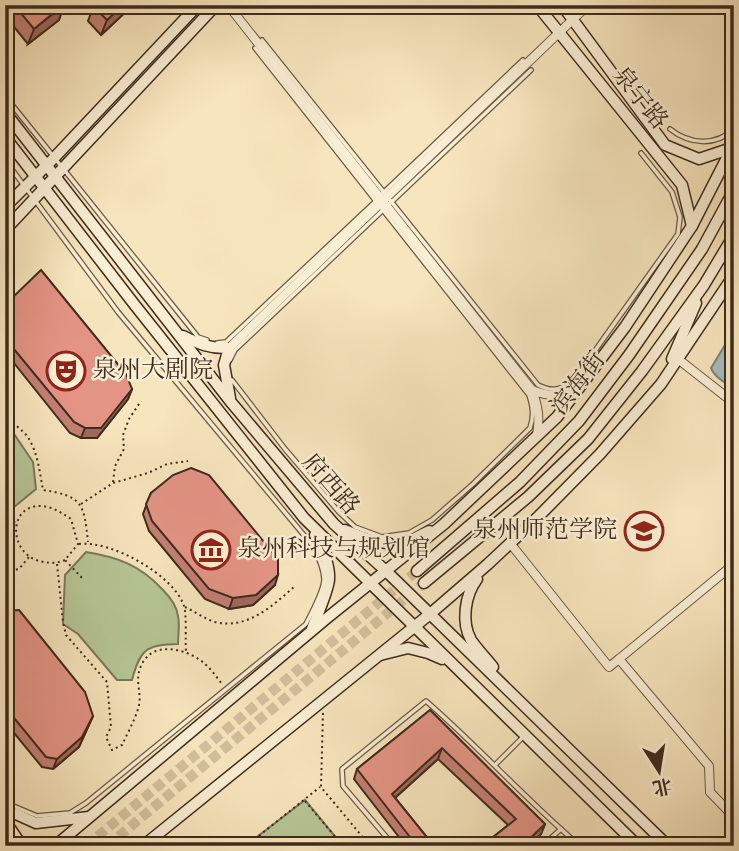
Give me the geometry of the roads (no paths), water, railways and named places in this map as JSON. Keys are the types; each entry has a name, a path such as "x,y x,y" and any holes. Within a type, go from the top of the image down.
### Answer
{"street":[{"path":"5,207 198,5"},
{"path":"5,230 216,5"},
{"path":"228,5 532,390 540,420 537,435"},
{"name":"泉宁路","path":"537,5 682,185 692,226"},
{"name":"泉宁路","path":"562,5 665,145 699,159 733,146"},
{"path":"230,401 224,365 229,348 587,5"},
{"name":"府西路","path":"5,112 60,173 230,401 334,524 386,571 668,846"},
{"name":"府西路","path":"5,137 304,518 638,846"},
{"path":"55,846 444,524 557,416 625,327 692,226 733,146"},
{"name":"滨海街","path":"417,571 520,482 579,421 629,355 702,249 734,190"},
{"name":"滨海街","path":"424,583 528,497 588,439 642,371 704,285 734,235"},
{"path":"143,846 430,614 510,543 600,454 661,384 734,275"},
{"path":"661,384 704,285"},
{"path":"178,334 199,345 229,348"},
{"path":"678,359 734,403"},
{"path":"532,390 547,396 561,395 579,388"},
{"path":"304,518 321,545 329,580 311,632"},
{"path":"334,524 382,543 406,542 444,524"},
{"path":"510,543 609,667 734,565"},
{"path":"488,564 470,588 465,611 470,638 526,707"},
{"path":"377,655 408,648 449,661"},
{"path":"619,659 709,766 710,792 734,817"},
{"path":"5,809 36,823 89,817"},
{"path":"5,821 22,846"}],"lane":[{"path":"262,40 383,201 529,396 533,406 530,428 432,520 408,533 382,537 355,527 339,512 232,382 228,365 235,349 383,201 523,60"},
{"path":"255,48 538,385 548,390 561,389 572,383 678,234 680,217 672,192 641,153"},
{"path":"60,173 198,337 215,344 226,342 531,70"},
{"path":"5,96 50,161"},
{"path":"670,129 682,138 713,141 728,135 734,129"},
{"path":"5,160 118,312 313,546 324,580 306,624 86,803 70,813 37,816 10,805 5,798"},
{"path":"394,846 343,786 342,769 426,701 580,846"},
{"path":"495,765 525,736"},
{"path":"542,846 561,829"}],"water":[{"path":"734,330 734,389 717,377 711,368"}],"tunnel":[{"path":"86,846 417,571"},
{"path":"107,846 424,583"}],"place":[{"name":"泉州大剧院","path":"66,371"},
{"name":"泉州师范学院","path":"644,531"},
{"name":"泉州科技与规划馆","path":"211,550"}]}
